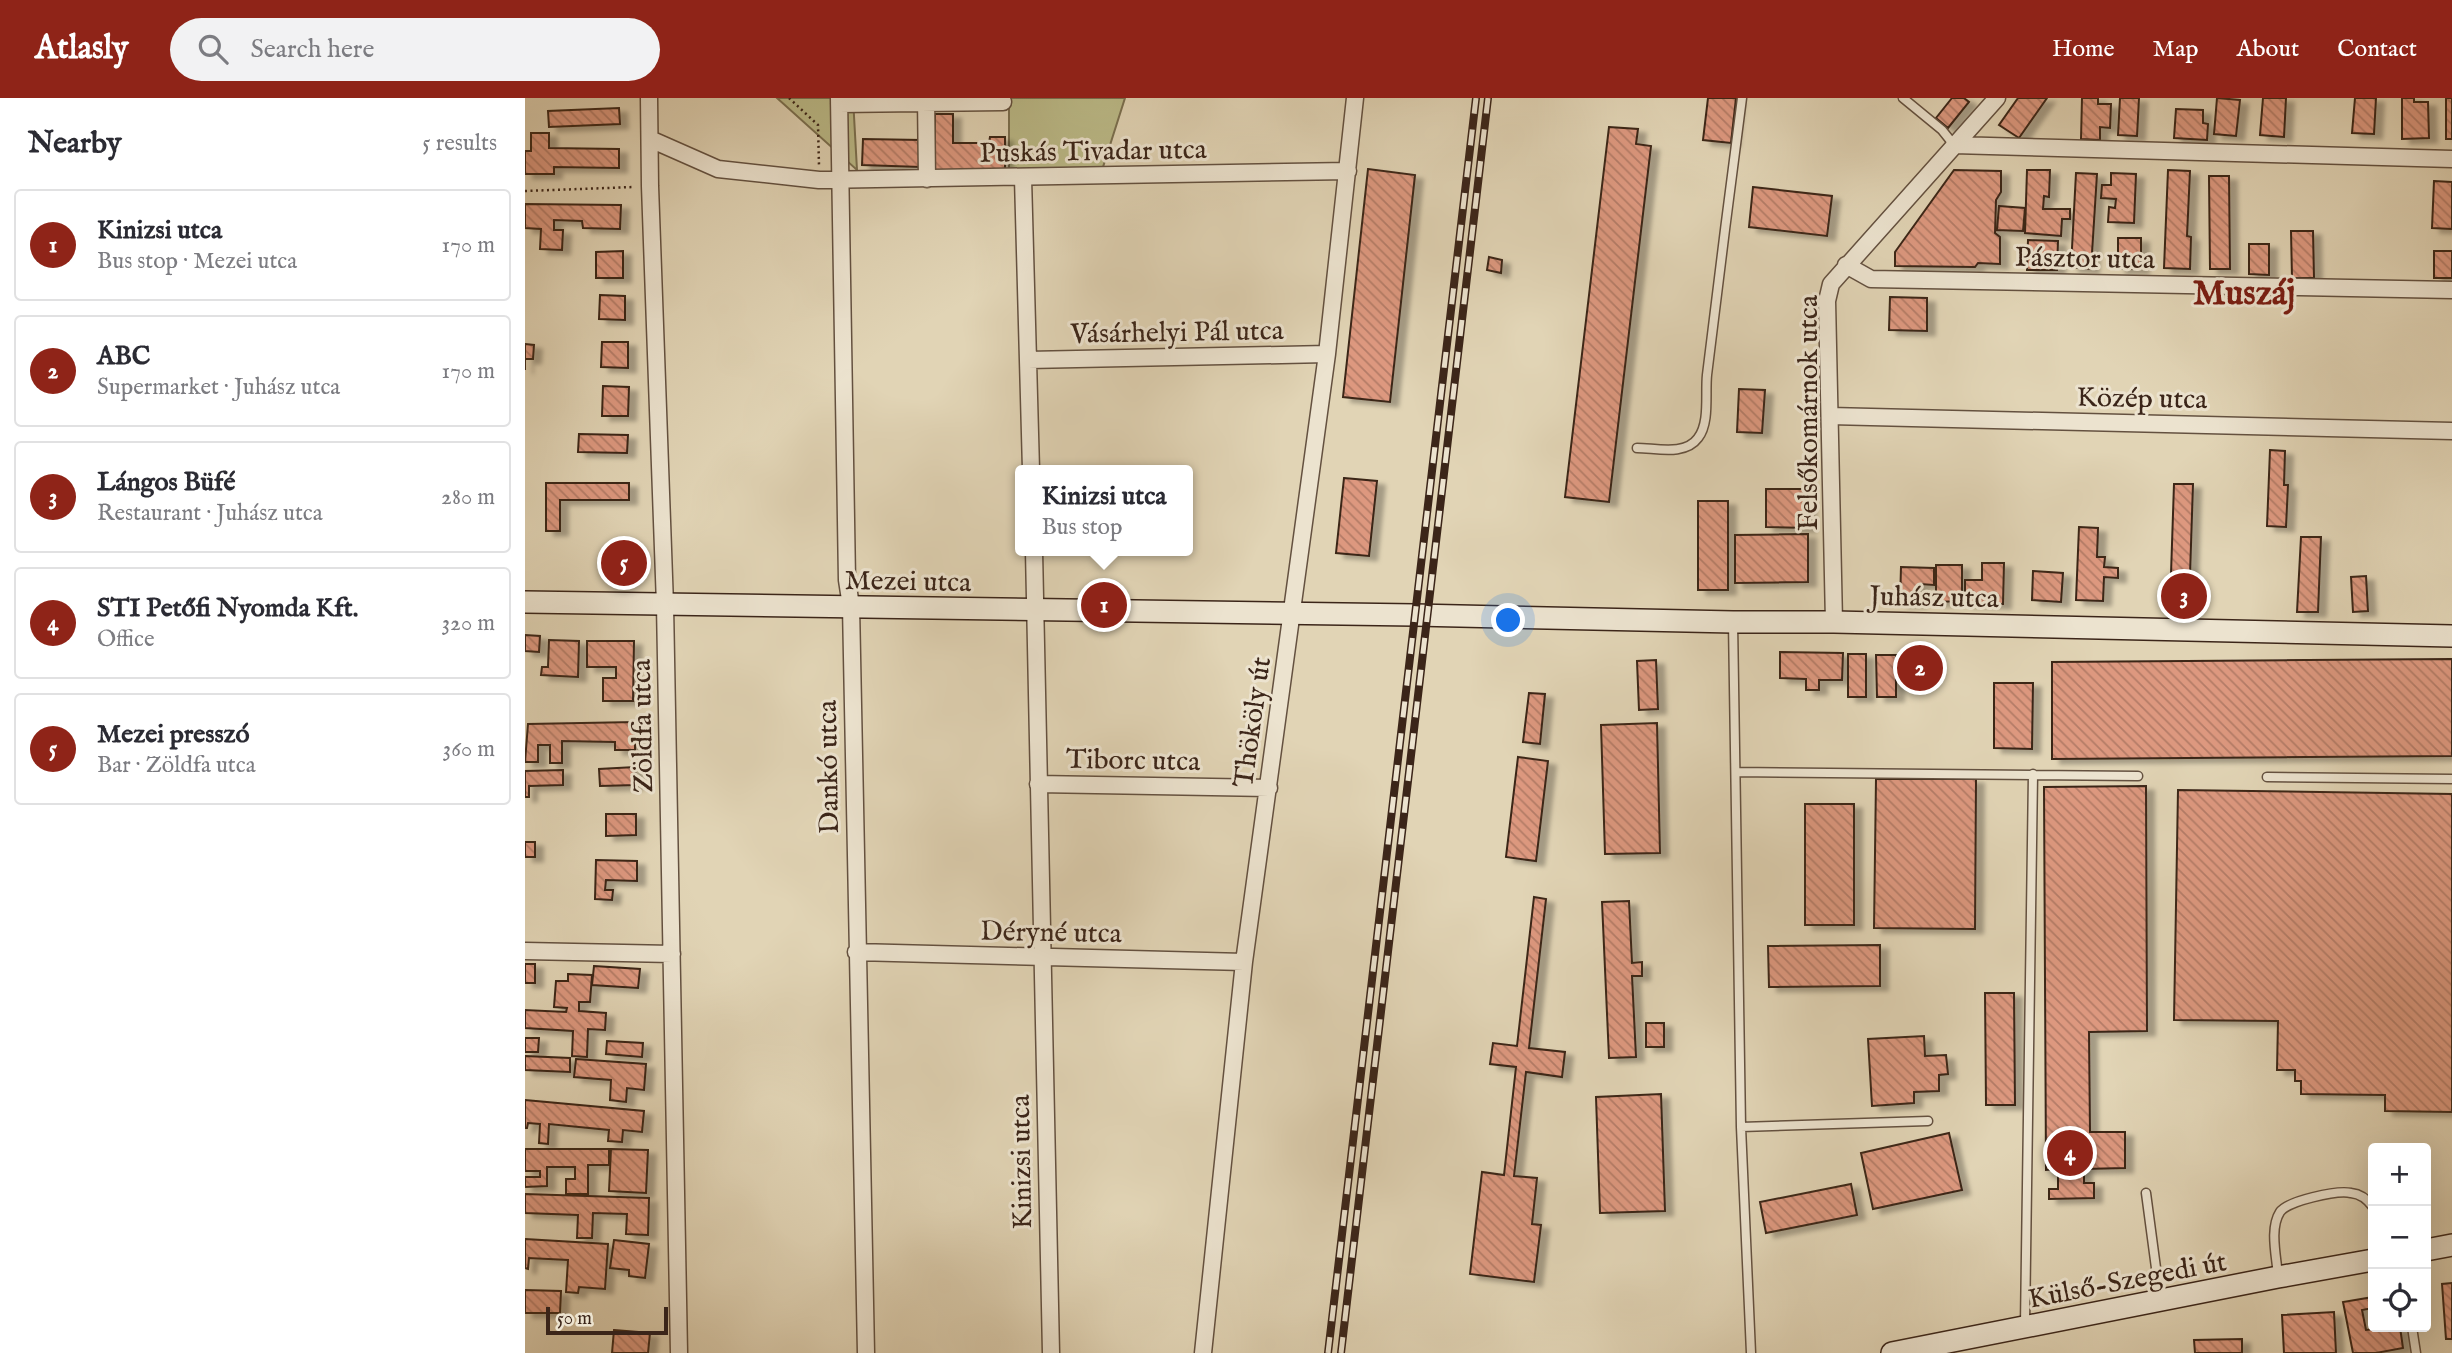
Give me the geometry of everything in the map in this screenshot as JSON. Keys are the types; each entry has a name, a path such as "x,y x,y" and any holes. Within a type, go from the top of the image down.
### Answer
{"street":[{"name":"Zöldfa utca","path":"649,98 665,605 679,1353"},
{"name":"Thököly út","path":"1203,1353 1244,962 1327,354 1355,98"},
{"name":"Felsőkomárnok utca","path":"1834,622 1827,301 1831,284 1997,98"},
{"path":"839,101 1003,103"},
{"name":"Dankó utca","path":"839,101 866,1353"},
{"path":"926,101 927,179"},
{"name":"Puskás Tivadar utca","path":"650,139 718,169 819,180 1348,171"},
{"path":"1955,145 2452,159"},
{"path":"1023,178 1031,465"},
{"name":"Pásztor utca","path":"1846,265 1871,279 2452,290"},
{"name":"Vásárhelyi Pál utca","path":"1028,360 1327,354"},
{"name":"Közép utca","path":"1830,416 2452,431"},
{"name":"Kinizsi utca","path":"1034,556 1051,1353"},
{"name":"Mezei utca","path":"525,602 1415,615"},
{"name":"Juhász utca","path":"1415,615 2452,636"},
{"name":"Tiborc utca","path":"1038,783 1269,788"},
{"path":"525,951 672,954"},
{"name":"Déryné utca","path":"856,952 1244,962"},
{"path":"2431,1249 2452,1245"},
{"name":"Külső-Szegedi út","path":"1892,1353 2368,1262"}],"lane":[{"path":"1637,448 1686,448 1698,438 1704,424 1717,285 1742,98"},
{"path":"1903,98 1942,130 1955,145"},
{"path":"1733,622 1741,1128 1751,1353"},
{"path":"1735,772 2138,776"},
{"path":"2025,1328 2033,774"},
{"path":"2267,777 2452,779"},
{"path":"1741,1128 1928,1121"},
{"path":"2146,1193 2160,1301"},
{"path":"2278,1277 2276,1222 2286,1206 2345,1193 2360,1195 2371,1206"},
{"path":"2413,1332 2416,1353"}],"path":[{"path":"789,98 818,125 819,180"},
{"path":"525,191 650,186"}],"shaded area":[{"path":"777,98 853,98 857,170"},
{"path":"1009,98 1125,98 1103,167 1009,174"}],"building":[{"path":"1708,98 1736,98 1731,143 1703,140"},
{"path":"1952,98 1964,98 1969,102 1948,128 1936,118"},
{"path":"2018,98 2047,98 2019,138 1999,125"},
{"path":"2082,98 2098,98 2098,104 2111,104 2110,128 2100,127 2100,140 2081,139"},
{"path":"2120,98 2139,98 2137,136 2118,135"},
{"path":"2217,98 2240,100 2236,136 2214,134"},
{"path":"2263,98 2286,98 2284,137 2260,135"},
{"path":"2355,98 2376,98 2374,134 2352,133"},
{"path":"2402,98 2414,98 2414,102 2428,102 2429,138 2402,139"},
{"path":"2446,98 2452,98 2452,139 2446,139"},
{"path":"619,108 620,124 549,127 548,111"},
{"path":"2176,109 2203,110 2203,123 2208,124 2207,140 2174,138"},
{"path":"935,114 953,114 953,143 989,143 990,137 1005,137 1005,171 934,170"},
{"path":"1609,127 1638,129 1636,144 1651,146 1609,502 1565,497"},
{"path":"531,133 549,133 549,148 619,149 619,168 554,167 554,174 525,174 525,151 531,151"},
{"path":"863,139 921,140 921,167 862,165"},
{"path":"1368,169 1415,175 1390,402 1343,397"},
{"path":"1954,170 2001,171 2001,192 1996,200 1995,233 2000,237 2000,264 1978,263 1975,267 1895,266 1895,252"},
{"path":"2027,170 2050,170 2049,197 2044,196 2043,209 2070,209 2070,219 2062,219 2061,236 2025,233"},
{"path":"2168,170 2190,171 2187,236 2191,237 2190,269 2164,268"},
{"path":"2076,173 2097,174 2091,269 2071,267"},
{"path":"2111,173 2136,174 2134,223 2108,222 2109,207 2115,208 2116,199 2101,198 2102,185 2111,185"},
{"path":"2209,176 2229,176 2230,269 2210,269"},
{"path":"2434,181 2452,182 2452,229 2432,228"},
{"path":"1753,187 1832,196 1827,236 1749,227"},
{"path":"525,204 621,205 620,229 583,228 582,221 554,220 554,230 563,230 562,250 540,249 541,229 525,228"},
{"path":"1999,206 2025,208 2023,231 1997,230"},
{"path":"2291,231 2313,231 2314,278 2292,278"},
{"path":"2118,238 2141,238 2141,269 2118,269"},
{"path":"2028,240 2058,241 2057,270 2027,270"},
{"path":"2249,244 2269,244 2269,275 2249,274"},
{"path":"623,251 623,278 596,278 596,252"},
{"path":"2434,251 2452,251 2452,278 2434,278"},
{"path":"1489,257 1502,260 1501,273 1487,270"},
{"path":"600,295 625,296 625,320 599,319"},
{"path":"1890,297 1927,298 1927,331 1889,330"},
{"path":"602,342 628,342 628,368 601,367"},
{"path":"525,344 534,345 533,359 525,359"},
{"path":"603,386 629,387 628,416 602,416"},
{"path":"1739,389 1765,390 1762,433 1737,432"},
{"path":"579,434 628,435 627,453 578,452"},
{"path":"2270,450 2285,451 2284,485 2288,485 2286,527 2267,526"},
{"path":"1344,478 1377,481 1369,556 1336,553"},
{"path":"546,483 629,483 629,500 560,500 560,531 546,531"},
{"path":"2174,484 2193,484 2189,605 2170,604"},
{"path":"1766,489 1808,489 1808,528 1766,527"},
{"path":"1698,501 1728,501 1728,590 1698,590"},
{"path":"2079,527 2098,528 2097,557 2105,557 2104,567 2118,568 2118,578 2104,577 2103,601 2076,600"},
{"path":"1808,534 1808,582 1735,583 1735,535"},
{"path":"2301,537 2321,537 2318,612 2297,612"},
{"path":"1982,563 2004,563 2003,604 1965,603 1965,580 1982,580"},
{"path":"1936,565 1962,565 1962,601 1936,602"},
{"path":"1901,567 1934,568 1934,585 1920,584 1919,603 1900,603"},
{"path":"2033,571 2063,573 2061,602 2032,600"},
{"path":"2366,576 2368,611 2353,612 2351,577"},
{"path":"525,635 540,636 539,652 525,651"},
{"path":"549,640 579,641 578,677 541,675 542,667 548,667"},
{"path":"587,641 634,641 633,701 603,701 603,678 616,678 616,667 587,667"},
{"path":"1780,652 1843,653 1842,680 1819,680 1819,690 1806,690 1806,679 1780,678"},
{"path":"1848,654 1866,654 1866,697 1848,697"},
{"path":"1876,655 1896,655 1896,697 1877,697"},
{"path":"2452,659 2452,756 2052,759 2052,662"},
{"path":"1656,660 1658,709 1639,710 1637,661"},
{"path":"1994,683 2033,683 2032,749 1994,748"},
{"path":"1529,693 1545,694 1540,744 1523,742"},
{"path":"635,722 635,750 615,750 615,742 562,741 562,763 550,763 550,745 538,745 538,762 525,762 528,724"},
{"path":"1657,723 1660,853 1605,854 1601,725"},
{"path":"1518,757 1548,761 1536,861 1506,857"},
{"path":"635,767 636,785 600,786 599,769"},
{"path":"563,770 563,785 529,786 529,797 525,797 525,771"},
{"path":"1876,779 1976,779 1975,929 1874,928"},
{"path":"2146,786 2147,1031 2089,1032 2090,1132 2125,1132 2125,1168 2084,1169 2084,1183 2094,1183 2094,1198 2049,1199 2049,1189 2058,1189 2058,1169 2046,1170 2044,787"},
{"path":"2178,790 2452,794 2452,1112 2385,1111 2385,1095 2301,1094 2301,1081 2295,1081 2295,1070 2277,1070 2278,1021 2174,1020"},
{"path":"1805,804 1854,804 1854,925 1805,925"},
{"path":"606,814 636,814 636,835 606,836"},
{"path":"525,842 535,842 535,857 525,857"},
{"path":"596,860 637,861 637,881 606,880 605,890 613,890 612,900 595,899"},
{"path":"1534,897 1546,899 1529,1048 1565,1052 1562,1077 1526,1072 1514,1176 1537,1178 1532,1224 1541,1225 1534,1282 1470,1274 1482,1172 1504,1175 1516,1067 1490,1064 1493,1043 1517,1046"},
{"path":"1629,901 1632,963 1642,962 1642,976 1632,976 1636,1057 1609,1058 1602,902"},
{"path":"1880,945 1880,986 1769,987 1768,946"},
{"path":"525,964 535,964 535,983 525,983"},
{"path":"594,966 640,969 638,988 592,985"},
{"path":"568,974 592,975 590,1002 579,1002 579,1011 606,1013 605,1030 588,1029 587,1057 572,1056 573,1031 525,1028 525,1010 566,1012 567,1008 554,1007 556,981 568,981"},
{"path":"1985,993 2014,993 2015,1105 1986,1105"},
{"path":"1646,1023 1664,1023 1664,1047 1646,1047"},
{"path":"1924,1036 1925,1056 1946,1055 1948,1074 1939,1075 1939,1091 1914,1092 1914,1103 1872,1106 1868,1039"},
{"path":"525,1038 539,1038 538,1052 525,1052"},
{"path":"607,1041 643,1043 642,1057 606,1054"},
{"path":"525,1056 570,1058 570,1072 525,1070"},
{"path":"576,1059 646,1064 644,1090 627,1088 626,1102 610,1100 611,1080 574,1077"},
{"path":"1661,1094 1665,1211 1600,1213 1596,1097"},
{"path":"525,1100 644,1111 642,1132 623,1130 622,1142 608,1141 609,1130 549,1124 548,1144 539,1143 540,1124 528,1123 525,1128"},
{"path":"1949,1133 1962,1190 1873,1209 1861,1153"},
{"path":"525,1149 609,1149 609,1165 588,1165 588,1194 566,1194 566,1179 575,1179 575,1167 547,1167 547,1186 525,1187 525,1177 540,1177 540,1171 525,1171"},
{"path":"611,1149 648,1150 646,1193 609,1191"},
{"path":"1851,1184 1857,1215 1766,1233 1760,1202"},
{"path":"525,1194 649,1198 648,1235 626,1234 627,1214 593,1213 592,1238 577,1238 578,1215 525,1213"},
{"path":"525,1239 608,1244 605,1289 579,1287 578,1293 566,1292 568,1260 529,1258 528,1269 525,1268"},
{"path":"614,1240 649,1244 645,1278 629,1276 629,1270 610,1268"},
{"path":"2452,1283 2452,1339 2446,1339 2442,1284"},
{"path":"525,1290 561,1291 560,1313 525,1313"},
{"path":"2368,1298 2368,1309 2362,1310 2366,1330 2401,1332 2403,1348 2376,1353 2353,1353 2343,1302"},
{"path":"2334,1312 2336,1353 2284,1353 2282,1315"},
{"path":"614,1330 650,1333 648,1353 612,1353"},
{"path":"2242,1339 2242,1353 2195,1353 2194,1340"}],"railway":[{"path":"1328,1353 1476,98"},
{"path":"1341,1353 1488,98"}],"place":[{"name":"Mezei presszó","path":"624,563"},
{"name":"Lángos Büfé","path":"2184,596"},
{"name":"Kinizsi utca","path":"1104,605"},
{"name":"ABC","path":"1920,668"},
{"name":"STI Petőfi Nyomda Kft.","path":"2070,1153"}],"district":[{"name":"Muszáj","path":"2244,292"}]}
